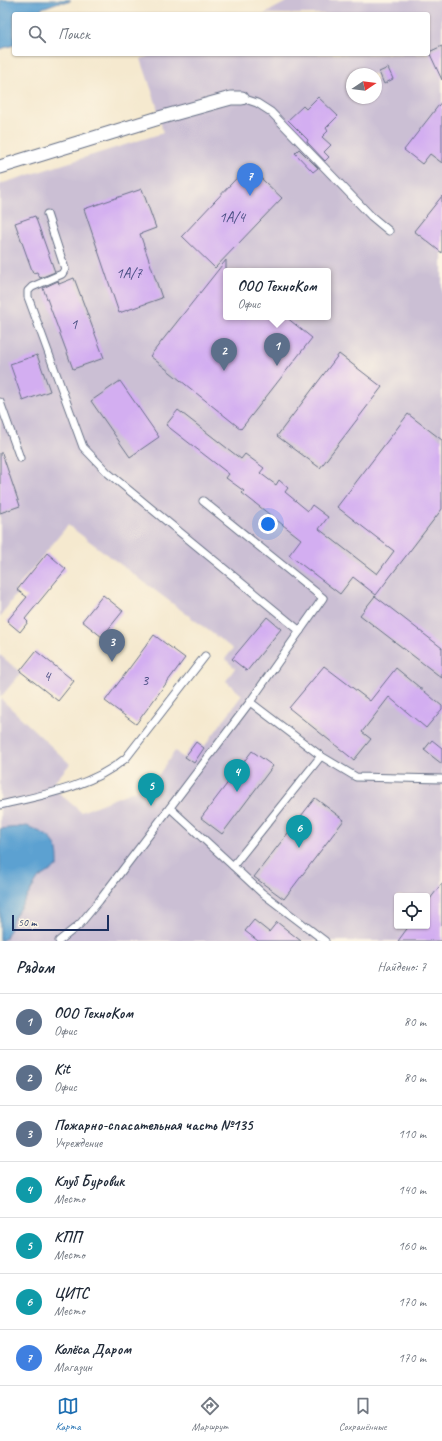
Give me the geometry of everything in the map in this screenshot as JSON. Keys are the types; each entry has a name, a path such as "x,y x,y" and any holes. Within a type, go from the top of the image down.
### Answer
{"street":[{"path":"0,167 159,118 231,98 242,98"}],"lane":[{"path":"242,98 257,103 271,112 371,216 389,232"},
{"path":"46,214 65,269 62,274 32,287 28,291 28,297 83,447 108,473 300,631"},
{"path":"0,402 20,458"},
{"path":"59,941 85,918 170,808 250,702 323,598 203,501"},
{"path":"0,805 68,788 118,765 126,758 205,656"},
{"path":"250,702 320,756 356,777 442,779"},
{"path":"233,866 320,756"},
{"path":"170,808 262,893 325,941"}],"shaded area":[{"path":"290,0 442,0 442,941 0,941 0,698 70,764 51,786 81,812 153,783 175,751 183,758 196,741 204,747 242,695 226,681 235,668 225,659 233,649 68,525 15,590 17,593 0,617 0,184 163,133 156,103 141,59 149,56 430,56 430,12 268,12"},
{"path":"0,655 21,673 0,698"}],"water":[{"path":"0,0 71,0 68,2 59,2 42,8 39,12 12,12 12,46 0,49"},
{"path":"27,826 42,833 52,840 57,850 58,866 38,879 13,919 6,938 0,941 0,829"}],"building":[{"path":"442,46 442,80 430,54 430,52"},
{"path":"388,68 393,79 384,84 382,79 382,71"},
{"path":"318,97 338,116 326,128 328,131 322,137 331,145 324,152 329,157 325,161 307,142 308,140 288,120 303,106 306,109"},
{"path":"442,101 442,163 430,154 422,164 404,150"},
{"path":"299,149 318,168 313,172 295,153"},
{"path":"248,166 282,198 215,268 182,236"},
{"path":"142,189 156,228 140,234 162,298 119,313 84,209"},
{"path":"442,196 442,253 414,231"},
{"path":"35,216 55,272 40,278 37,272 33,273 15,223"},
{"path":"226,260 226,268 223,268 223,320 290,320 312,338 241,429 150,356"},
{"path":"74,278 104,358 73,369 43,288 58,281 59,284"},
{"path":"339,354 382,387 320,468 277,436"},
{"path":"37,355 50,391 23,401 10,364"},
{"path":"120,381 159,437 130,457 91,401"},
{"path":"178,410 241,459 245,454 264,468 260,473 276,485 279,480 288,488 285,492 308,511 312,505 328,517 319,529 377,574 394,551 337,507 408,414 442,440 442,509 376,595 353,577 340,594 289,555 301,539 242,493 244,491 226,478 229,474 166,425"},
{"path":"0,453 2,453 20,506 0,513"},
{"path":"47,553 66,569 25,619 28,622 20,632 7,621 27,597 17,590"},
{"path":"103,595 123,611 102,637 82,621"},
{"path":"375,596 442,648 442,678 360,615"},
{"path":"267,617 281,629 247,671 232,659"},
{"path":"154,635 185,658 136,724 105,701"},
{"path":"36,651 74,681 58,701 20,671"},
{"path":"324,666 370,701 396,668 442,706 442,709 426,728 389,697 362,732 371,739 354,760 289,708"},
{"path":"432,740 442,748 442,764 424,750"},
{"path":"196,742 204,748 194,763 185,757"},
{"path":"252,751 273,766 222,834 201,818"},
{"path":"315,798 344,820 284,899 254,877"},
{"path":"442,883 442,941 398,941 407,929 430,929 430,899"},
{"path":"254,920 269,932 277,922 301,941 258,941 245,931"}],"place":[{"name":"Колёса Даром","path":"250,196"},
{"name":"ООО ТехноКом","path":"277,366"},
{"name":"Kit","path":"224,371"},
{"name":"Пожарно-спасательная часть №135","path":"112,662"},
{"name":"Клуб Буровик","path":"237,792"},
{"name":"КПП","path":"151,806"},
{"name":"ЦИТС","path":"299,848"}]}
